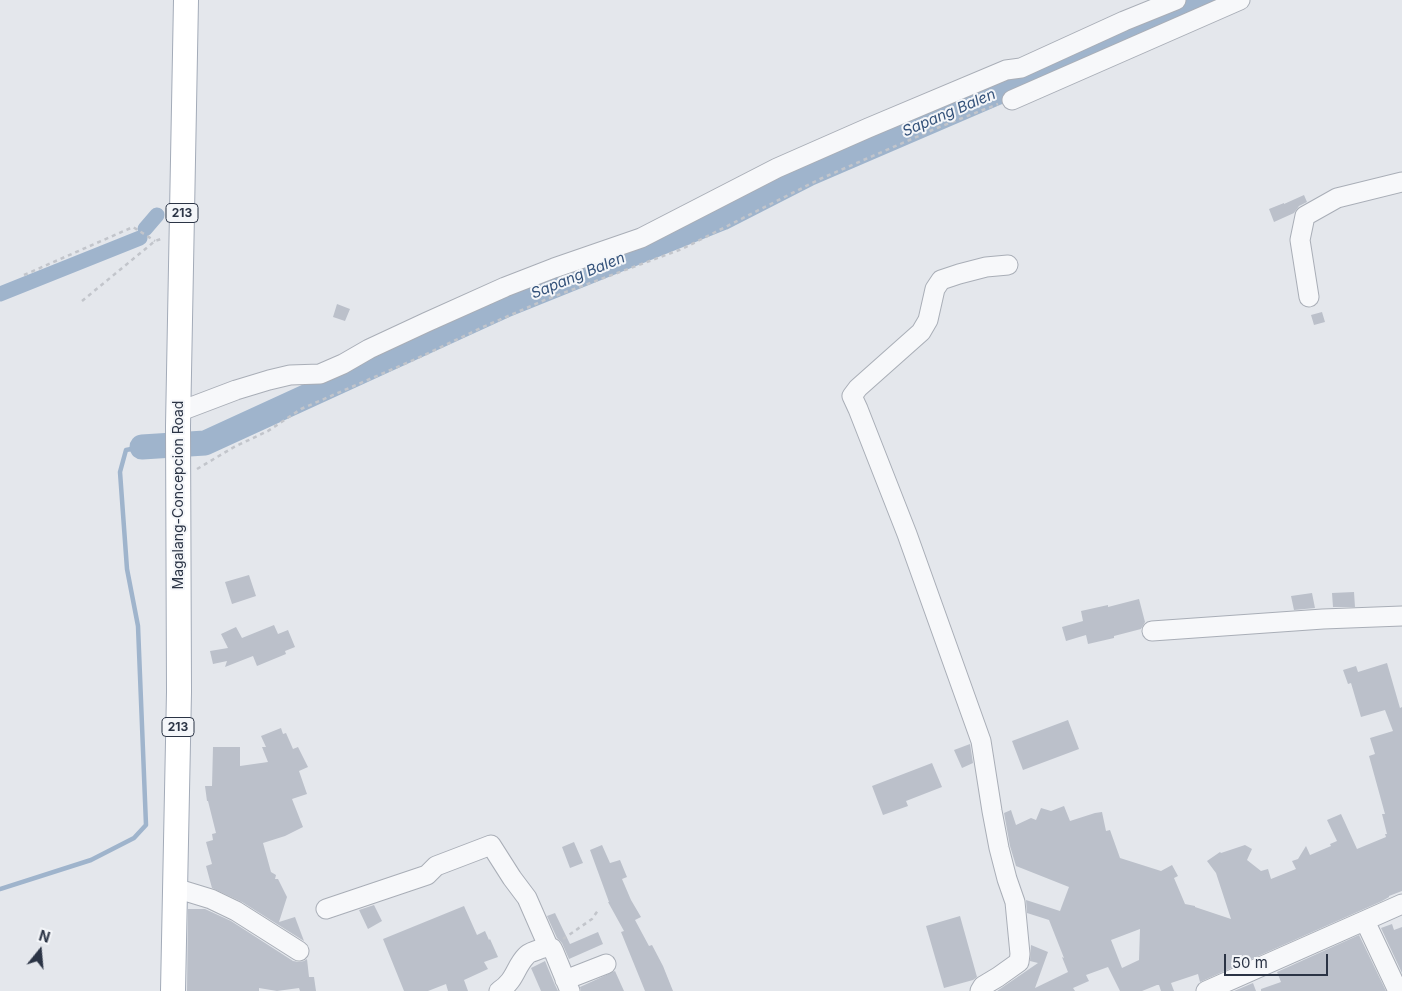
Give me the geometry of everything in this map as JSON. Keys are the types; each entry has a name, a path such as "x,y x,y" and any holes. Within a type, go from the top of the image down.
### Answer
{"main road":[{"name":"Magalang-Concepcion Road","path":"173,991 179,692 178,419 186,0"}],"street":[{"path":"178,419 236,390 290,375 320,374 343,364 369,349 505,287 640,238 786,164 868,128 1006,70 1021,68 1124,21 1176,0"},
{"path":"1006,70 1014,100 1240,0"},
{"path":"1310,297 1300,240 1304,216 1337,198 1402,182"},
{"path":"980,991 983,986 1018,962 1020,954 1015,902 999,848 981,741 907,534 852,396 858,388 922,332 928,320 935,289 942,280 986,267 1008,265"},
{"path":"1152,631 1323,619 1402,616"},
{"path":"326,909 427,875 436,866 491,844 527,898 568,985 606,964"},
{"path":"175,888 236,911 299,951"},
{"path":"1206,991 1402,904"},
{"path":"1365,921 1398,991"},
{"path":"499,991 512,979 528,954 550,947"}],"path":[{"path":"178,472 268,431 301,409 418,358 483,327 547,299 682,249 820,179 937,128 1014,100"},
{"path":"24,276 133,227 155,241"},
{"path":"82,301 155,241 182,233"},
{"path":"550,947 592,919 599,908"}],"building":[{"path":"1304,195 1307,202 1299,206 1294,213 1274,222 1269,209"},
{"path":"337,304 350,309 345,321 333,317"},
{"path":"1322,312 1325,322 1314,325 1311,315"},
{"path":"249,575 256,596 232,604 225,582"},
{"path":"1354,592 1355,607 1333,607 1332,593"},
{"path":"1312,593 1315,608 1294,610 1291,596"},
{"path":"1139,599 1145,622 1141,629 1088,644 1086,635 1066,641 1062,627 1083,621 1081,611 1108,605 1108,607"},
{"path":"274,625 278,634 288,630 295,647 285,651 286,654 257,666 253,656 225,667 227,661 213,664 210,651 228,648 221,634 236,627 242,638"},
{"path":"1387,663 1400,708 1402,707 1402,891 1200,982 1198,974 1171,983 1174,991 1161,991 1159,985 1157,985 1142,991 1120,991 1108,967 1086,975 1089,981 1073,988 1075,991 997,991 1038,963 1030,961 1031,945 1048,952 1035,988 1068,972 1049,920 1027,913 1026,900 1060,911 1069,887 1016,866 1004,813 1011,810 1016,825 1031,818 1036,820 1041,808 1051,811 1064,806 1070,821 1102,812 1106,831 1110,830 1120,858 1161,871 1172,865 1178,876 1174,878 1185,904 1231,919 1216,873 1207,861 1220,852 1245,845 1252,849 1247,860 1261,871 1268,869 1271,879 1296,869 1292,861 1298,859 1306,846 1310,855 1331,846 1330,844 1337,841 1327,820 1341,814 1357,849 1386,837 1382,814 1385,814 1369,756 1375,754 1370,738 1393,731 1385,710 1361,717 1351,683 1348,684 1343,670 1356,666 1358,672","holes":["1140,929 1139,960 1122,968 1111,940"]},
{"path":"1068,720 1079,749 1023,770 1012,741"},
{"path":"281,728 283,734 286,733 293,749 298,747 308,767 299,771 307,794 292,799 303,827 285,836 263,843 271,872 276,875 275,879 278,879 287,897 279,922 295,917 304,941 242,902 212,888 206,866 212,864 206,842 213,840 212,834 216,833 205,786 212,786 213,747 240,747 240,766 268,762 262,747 266,747 261,736"},
{"path":"970,744 973,763 962,768 954,750"},
{"path":"932,763 942,787 906,801 908,806 883,815 872,786"},
{"path":"574,842 583,863 570,868 562,847"},
{"path":"602,845 610,863 620,860 627,877 622,879 641,917 635,920 649,946 652,945 673,991 645,991 621,932 624,931 608,902 590,850"},
{"path":"374,905 382,921 368,929 359,910"},
{"path":"464,906 477,935 485,931 498,957 484,962 488,969 464,980 468,991 448,991 446,984 428,991 404,991 383,939"},
{"path":"188,909 205,909 231,921 293,961 299,962 307,959 309,977 314,977 316,991 300,991 299,988 277,991 259,988 259,991 187,991"},
{"path":"555,913 570,944 598,932 603,944 569,959 547,916"},
{"path":"960,916 977,977 973,980 944,988 926,926"},
{"path":"1392,924 1394,930 1402,927 1402,973 1381,928"},
{"path":"1359,935 1386,991 1261,991 1261,989 1281,982 1277,972"},
{"path":"545,961 558,991 541,991 531,968"},
{"path":"615,971 624,991 581,991 580,987"},
{"path":"1253,983 1256,991 1234,991"}],"waterway":[{"name":"Sapang Balen","path":"1015,84 1209,0"},
{"name":"Sapang Balen","path":"142,447 205,443 506,305 722,218 808,174 1010,87"},
{"path":"145,229 157,215"},
{"path":"0,294 140,238"},
{"path":"0,889 91,860 134,838 146,825 138,626 127,569 120,472 126,450 142,447"}]}
